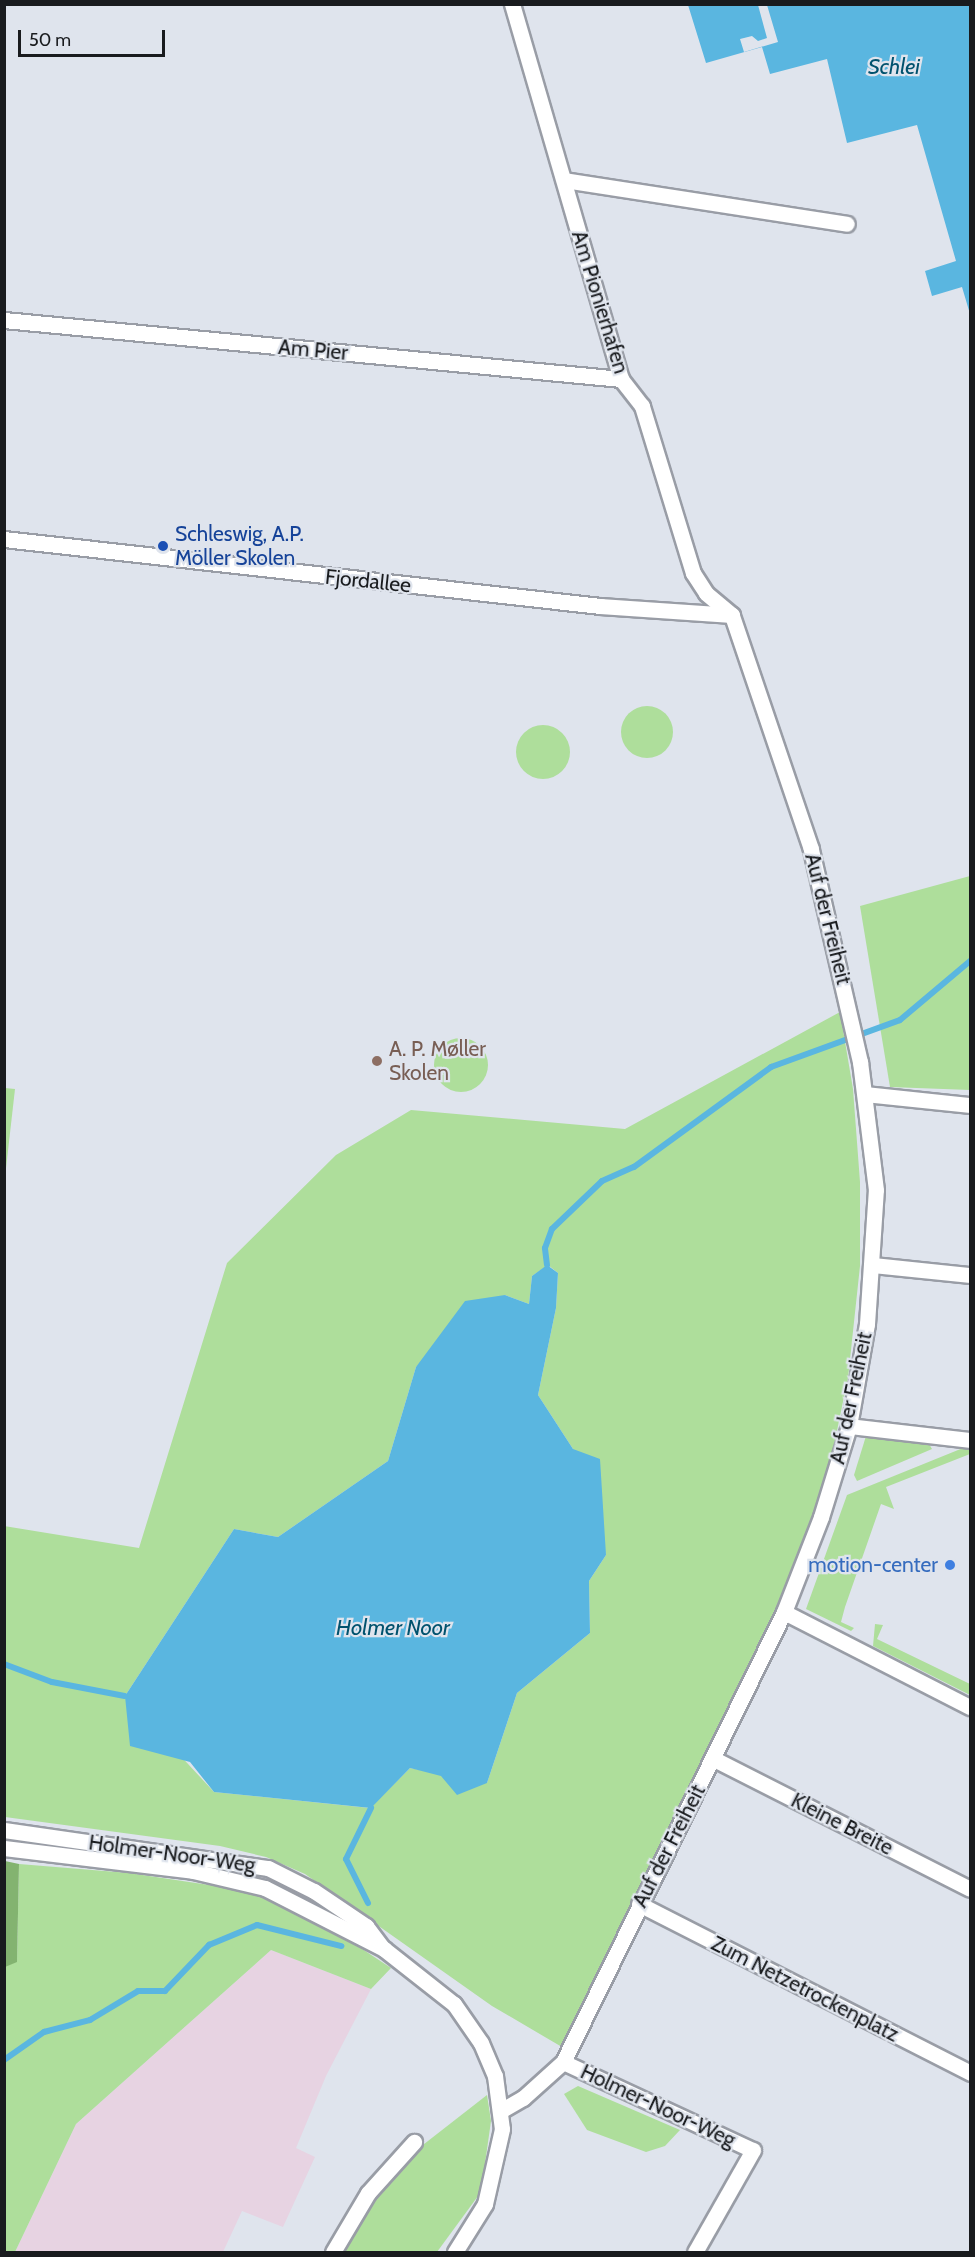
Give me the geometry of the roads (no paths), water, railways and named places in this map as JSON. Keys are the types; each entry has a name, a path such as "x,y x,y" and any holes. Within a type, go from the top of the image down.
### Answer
{"street":[{"name":"Am Pionierhafen","path":"513,4 621,379 642,406 693,573 706,593 732,615"},
{"path":"564,180 847,224"},
{"name":"Am Pier","path":"4,320 621,379"},
{"name":"Fjordallee","path":"4,538 588,605 732,615"},
{"name":"Auf der Freiheit","path":"502,2110 523,2098 562,2062 639,1904 714,1759 783,1612 821,1517 849,1426 873,1265 876,1190 865,1094 849,1006 811,849 732,615"},
{"path":"865,1094 970,1105"},
{"path":"873,1265 970,1275"},
{"path":"849,1426 970,1440"},
{"path":"783,1612 970,1707"},
{"name":"Kleine Breite","path":"714,1759 970,1888"},
{"name":"Holmer-Noor-Weg","path":"4,1830 268,1868 314,1891 366,1926 384,1949"},
{"name":"Holmer-Noor-Weg","path":"4,1848 236,1878 312,1910 384,1949 454,2004 469,2022 495,2076 502,2110 501,2148 493,2182 485,2204 455,2253"},
{"name":"Zum Netzetrockenplatz","path":"639,1904 970,2073"},
{"name":"Holmer-Noor-Weg","path":"562,2062 753,2150 695,2253"},
{"path":"333,2253 368,2193 414,2142"}],"water":[{"name":"Schlei","path":"688,5 970,5 970,314 962,287 932,296 925,271 956,261 917,125 847,143 827,59 770,74 762,47 706,63"},
{"name":"Holmer Noor","path":"547,1265 558,1273 556,1308 538,1395 573,1449 600,1459 606,1555 589,1581 590,1633 517,1693 487,1783 457,1795 441,1776 410,1768 371,1808 214,1792 190,1762 130,1746 125,1696 234,1529 278,1537 388,1461 416,1367 465,1301 505,1295 529,1304 532,1276"}],"waterway":[{"path":"547,1265 545,1248 552,1229 602,1181 634,1167 771,1067 900,1020 970,961"},
{"path":"4,1664 52,1682 125,1696"},
{"path":"368,1903 346,1859 371,1808"},
{"path":"4,2060 44,2032 90,2020 138,1991 165,1991 209,1945 257,1925 341,1946"}],"place":[{"name":"Schleswig, A.P. Möller Skolen","path":"163,546"},
{"name":"A. P. Møller Skolen","path":"377,1061"},
{"name":"motion-center","path":"950,1565"}]}
